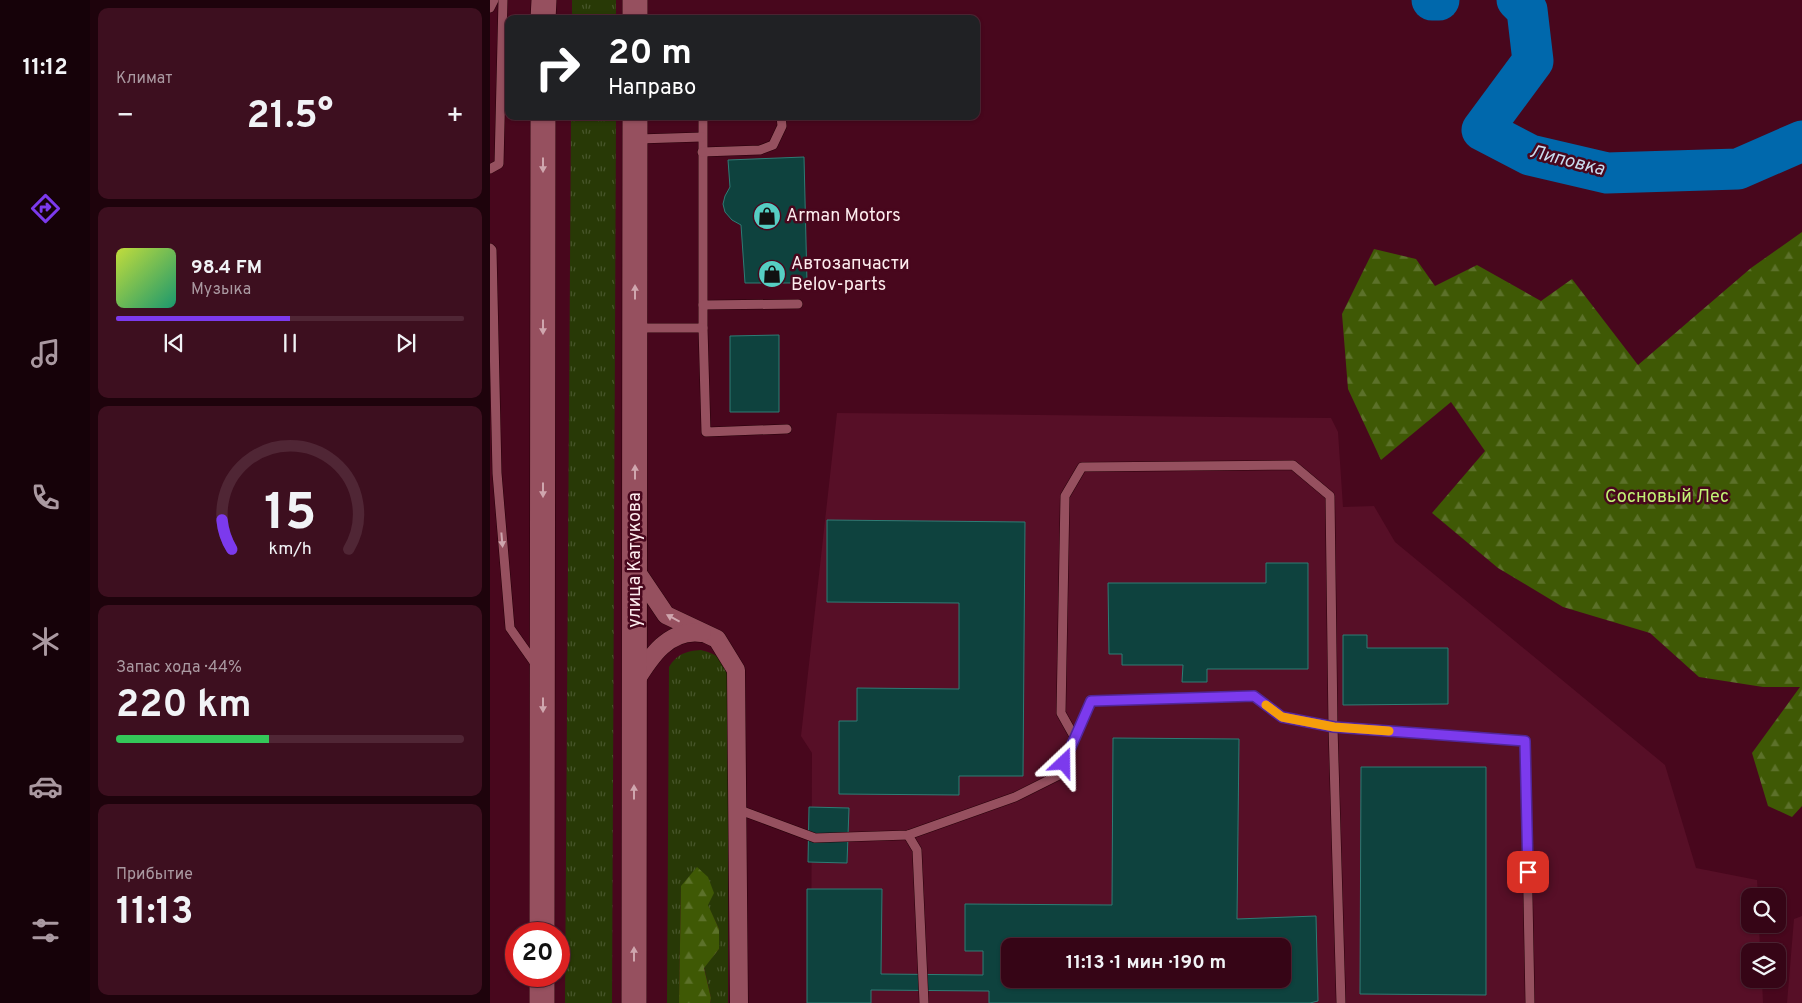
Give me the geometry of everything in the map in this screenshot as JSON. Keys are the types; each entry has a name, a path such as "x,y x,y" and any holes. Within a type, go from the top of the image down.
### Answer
{"main road":[{"path":"544,0 544,15"},
{"path":"635,0 635,15"},
{"path":"542,922 543,120"},
{"name":"улица Катукова","path":"634,1003 635,128"},
{"path":"542,987 542,1003"}],"street":[{"path":"635,569 666,616 717,638 736,670 739,1003"},
{"path":"634,683 650,658 663,645 679,635 700,632 717,638"}],"lane":[{"path":"490,8 494,0"},
{"path":"490,169 499,164 503,0"},
{"path":"703,120 703,328 706,432 787,429"},
{"path":"702,152 760,150 773,145 782,126 781,120"},
{"path":"635,128 702,137"},
{"path":"490,248 492,250 497,473 510,628 543,676"},
{"path":"703,305 798,304"},
{"path":"635,328 703,328"},
{"path":"490,462 497,473"},
{"path":"1075,738 1061,713 1064,506 1065,496 1082,467 1293,465 1330,496 1341,1003"},
{"path":"738,809 815,838 908,835 1015,797 1059,775 1091,701 1254,696 1282,717 1334,727 1525,741 1530,1003"},
{"path":"908,835 917,850 924,1003"}],"shaded area":[{"path":"837,413 1331,418 1338,432 1343,507 1374,506 1395,542 1665,765 1696,868 1757,880 1758,888 1741,888 1741,933 1759,933 1760,943 1741,943 1741,988 1762,988 1763,1003 811,1003 812,753 801,736"},
{"path":"1802,916 1802,1003 1787,1003 1794,919"}],"green space":[{"path":"572,0 616,0 616,15 572,15"},
{"path":"571,120 616,120 612,1003 565,1003 565,987 570,987 570,922 566,922"},
{"name":"Сосновый Лес","path":"1802,232 1802,806 1792,817 1768,806 1752,753 1800,687 1763,687 1699,677 1650,633 1563,607 1498,568 1432,513 1485,451 1451,402 1381,460 1348,389 1342,314 1374,249 1416,259 1435,286 1477,265 1541,301 1572,279 1638,365 1751,268"},
{"path":"701,650 716,656 722,662 728,677 728,1003 710,1003 711,998 704,967 719,949 719,929 707,904 681,886 679,1003 667,1003 669,667 682,654"},
{"path":"697,867 708,877 714,893 708,905 719,929 719,949 704,968 711,998 710,1003 679,1003 681,886"}],"building":[{"name":"Arman Motors","path":"804,157 807,283 745,283 741,225 732,220 725,212 723,204 730,187 728,160"},
{"path":"779,335 779,412 730,412 730,336"},
{"path":"827,520 1025,522 1023,776 959,776 959,795 839,794 839,721 857,721 857,688 959,689 959,603 827,602"},
{"path":"1266,563 1308,563 1308,669 1207,669 1207,682 1182,682 1183,665 1122,665 1122,654 1109,654 1108,583 1266,583"},
{"path":"1343,635 1367,635 1367,648 1448,648 1448,704 1343,705"},
{"path":"1113,738 1239,739 1237,919 1316,916 1318,1001 1310,1003 989,1003 989,991 871,990 871,1003 807,1003 807,889 882,889 881,974 983,975 983,951 965,951 965,904 1112,905"},
{"path":"1361,767 1486,767 1486,995 1360,994"},
{"path":"809,807 849,808 847,863 808,862"}],"waterway":[{"name":"Липовка","path":"1432,0 1439,0"},
{"name":"Липовка","path":"1517,0 1527,10 1533,61 1482,130 1530,155 1607,173 1738,169 1802,141"}],"slow traffic":[{"path":"1266,705 1282,717 1334,727 1389,731"}],"place":[{"name":"Arman Motors","path":"767,216"},
{"name":"Автозапчасти Belov-parts","path":"772,274"}],"route":[{"path":"1064,763 1091,701 1254,696 1282,717 1334,727 1525,741 1528,872"}]}
